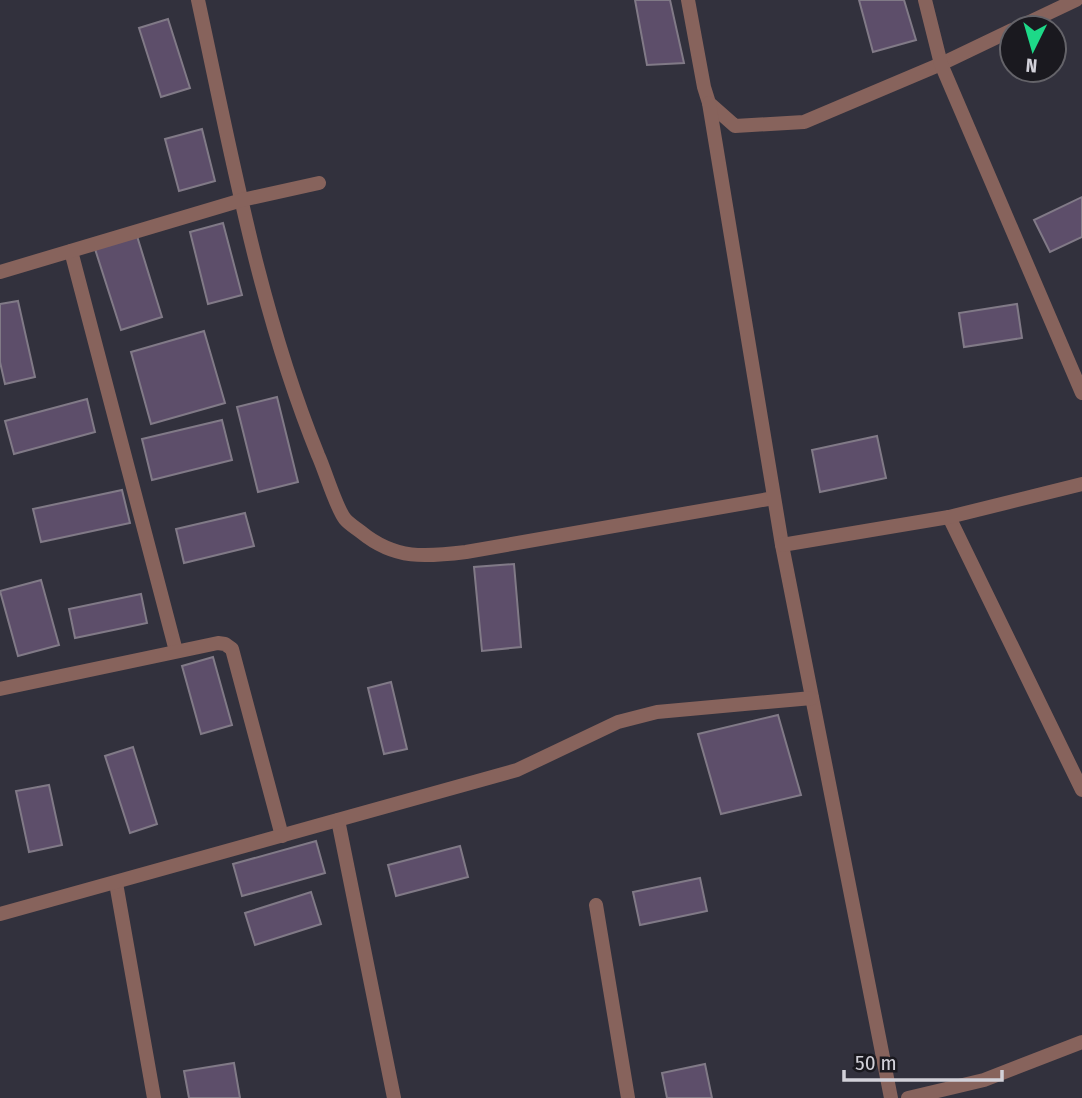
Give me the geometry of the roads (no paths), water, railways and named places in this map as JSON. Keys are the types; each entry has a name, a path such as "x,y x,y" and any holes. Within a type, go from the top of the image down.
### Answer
{"street":[{"path":"198,0 242,200 271,315 307,427 344,518 387,550 427,556 466,552 774,498"},
{"path":"688,0 709,103 782,545 891,1098"},
{"path":"925,0 941,64 1082,393"},
{"path":"1046,14 1076,0"},
{"path":"709,103 735,126 804,122 998,37"},
{"path":"0,272 242,200 319,183"},
{"path":"71,251 176,651"},
{"path":"782,545 949,517 1082,484"},
{"path":"949,517 1082,790"},
{"path":"0,689 176,651 225,644 232,649 282,836"},
{"path":"0,914 517,770 618,722 657,712 812,698"},
{"path":"338,820 394,1098"},
{"path":"116,883 154,1098"},
{"path":"596,905 628,1098"},
{"path":"908,1098 985,1080 1082,1042"}]}
